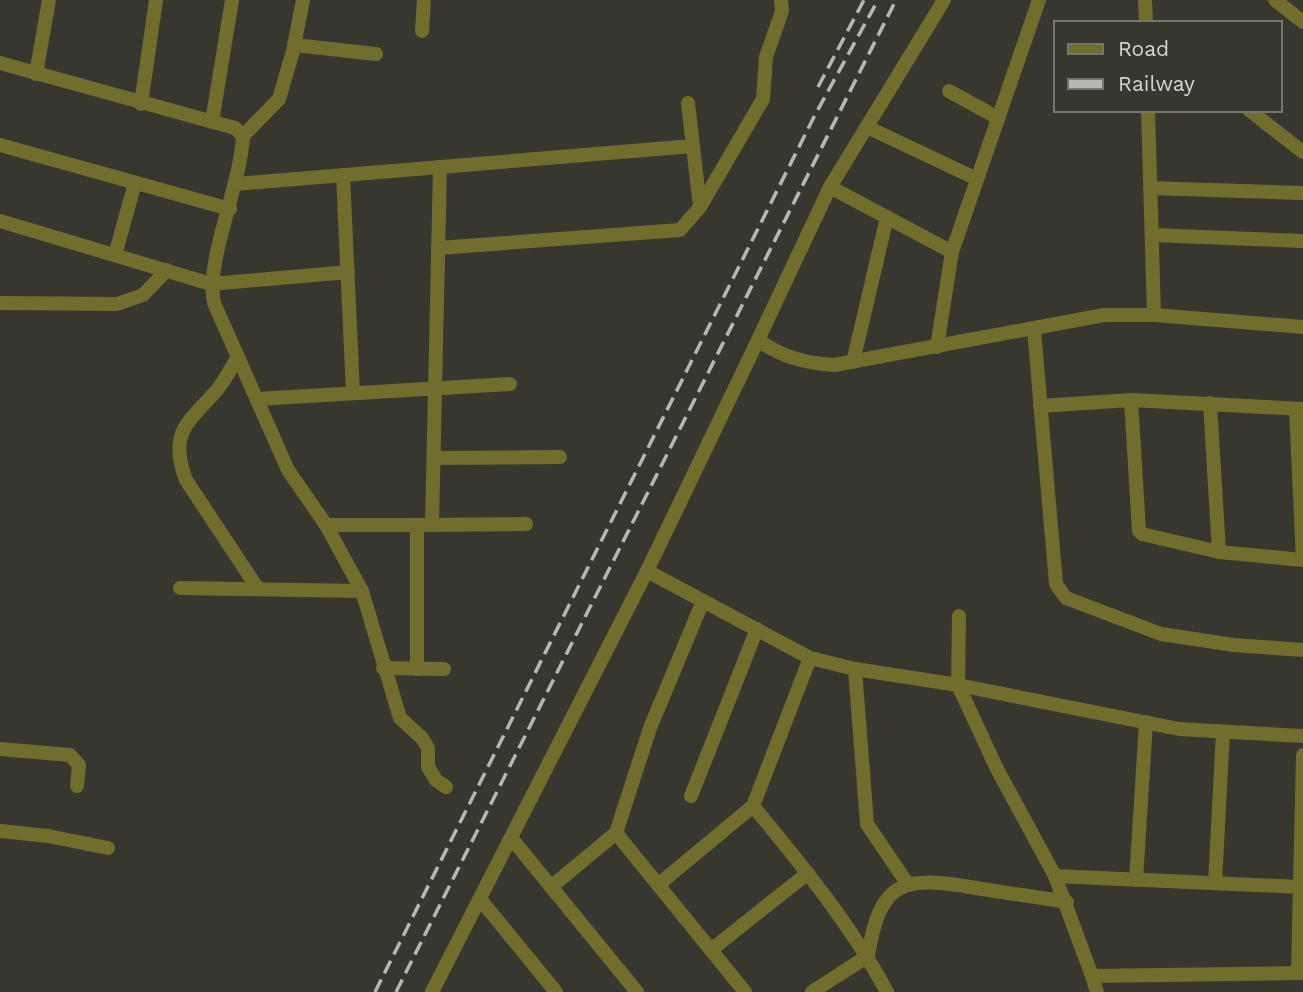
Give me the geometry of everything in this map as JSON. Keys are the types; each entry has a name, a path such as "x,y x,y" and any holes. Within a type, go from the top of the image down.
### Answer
{"street":[{"path":"36,74 49,0"},
{"path":"141,104 156,0"},
{"path":"212,122 232,0"},
{"path":"303,0 279,99 243,136 230,209 211,284 214,303 288,471 326,525 362,591 400,718 422,738 428,748 428,767 436,780 446,787"},
{"path":"422,31 424,0"},
{"path":"438,248 672,233 686,225 700,207 763,99 766,57 782,11 781,0"},
{"path":"432,992 647,571 830,187 944,0"},
{"path":"937,347 952,252 1039,0"},
{"path":"1145,0 1146,21"},
{"path":"1275,0 1303,22"},
{"path":"294,45 376,54"},
{"path":"0,63 235,128 243,136"},
{"path":"949,91 998,118"},
{"path":"688,103 700,207"},
{"path":"1148,112 1154,315"},
{"path":"1253,112 1303,152"},
{"path":"867,127 977,179"},
{"path":"0,145 230,209"},
{"path":"235,184 693,146"},
{"path":"417,669 425,525 434,458 440,167"},
{"path":"343,175 354,393"},
{"path":"115,255 135,183"},
{"path":"830,187 952,252"},
{"path":"1150,188 1303,193"},
{"path":"853,362 887,217"},
{"path":"0,221 211,284 348,272"},
{"path":"1152,235 1303,241"},
{"path":"0,303 117,304 143,295 167,271"},
{"path":"758,340 778,354 805,363 834,365 1034,330 1104,314 1154,315 1303,327"},
{"path":"1034,330 1056,584 1059,592 1066,598 1161,634 1234,645 1303,650"},
{"path":"238,358 219,388 185,423 180,437 181,466 186,480 258,589"},
{"path":"257,399 510,384"},
{"path":"1040,406 1131,400 1300,409 1303,560 1219,552 1147,538 1139,531 1131,400"},
{"path":"1210,403 1219,552"},
{"path":"434,458 560,457"},
{"path":"326,525 526,524"},
{"path":"647,571 810,658 855,669 958,685 1146,722 1223,733 1303,736"},
{"path":"180,588 362,591"},
{"path":"551,887 616,833 650,728 703,601"},
{"path":"959,616 958,685 997,769 1067,902 1097,992"},
{"path":"691,796 757,629"},
{"path":"659,885 753,806 810,658"},
{"path":"383,668 444,669"},
{"path":"855,669 867,824 907,883"},
{"path":"1136,880 1146,722"},
{"path":"1215,883 1223,733"},
{"path":"0,749 70,755 79,765 77,786"},
{"path":"1092,976 1301,973 1303,755"},
{"path":"753,806 808,873 867,956 887,992"},
{"path":"0,831 48,836 108,848"},
{"path":"616,833 745,992"},
{"path":"512,839 637,992"},
{"path":"711,950 808,873"},
{"path":"1055,876 1301,887"},
{"path":"812,992 867,956 880,907 892,893 907,883 937,881 1067,902"},
{"path":"480,900 556,992"}],"railway":[{"path":"818,87 864,0"},
{"path":"375,992 815,115 878,0"},
{"path":"396,992 896,0"}]}
